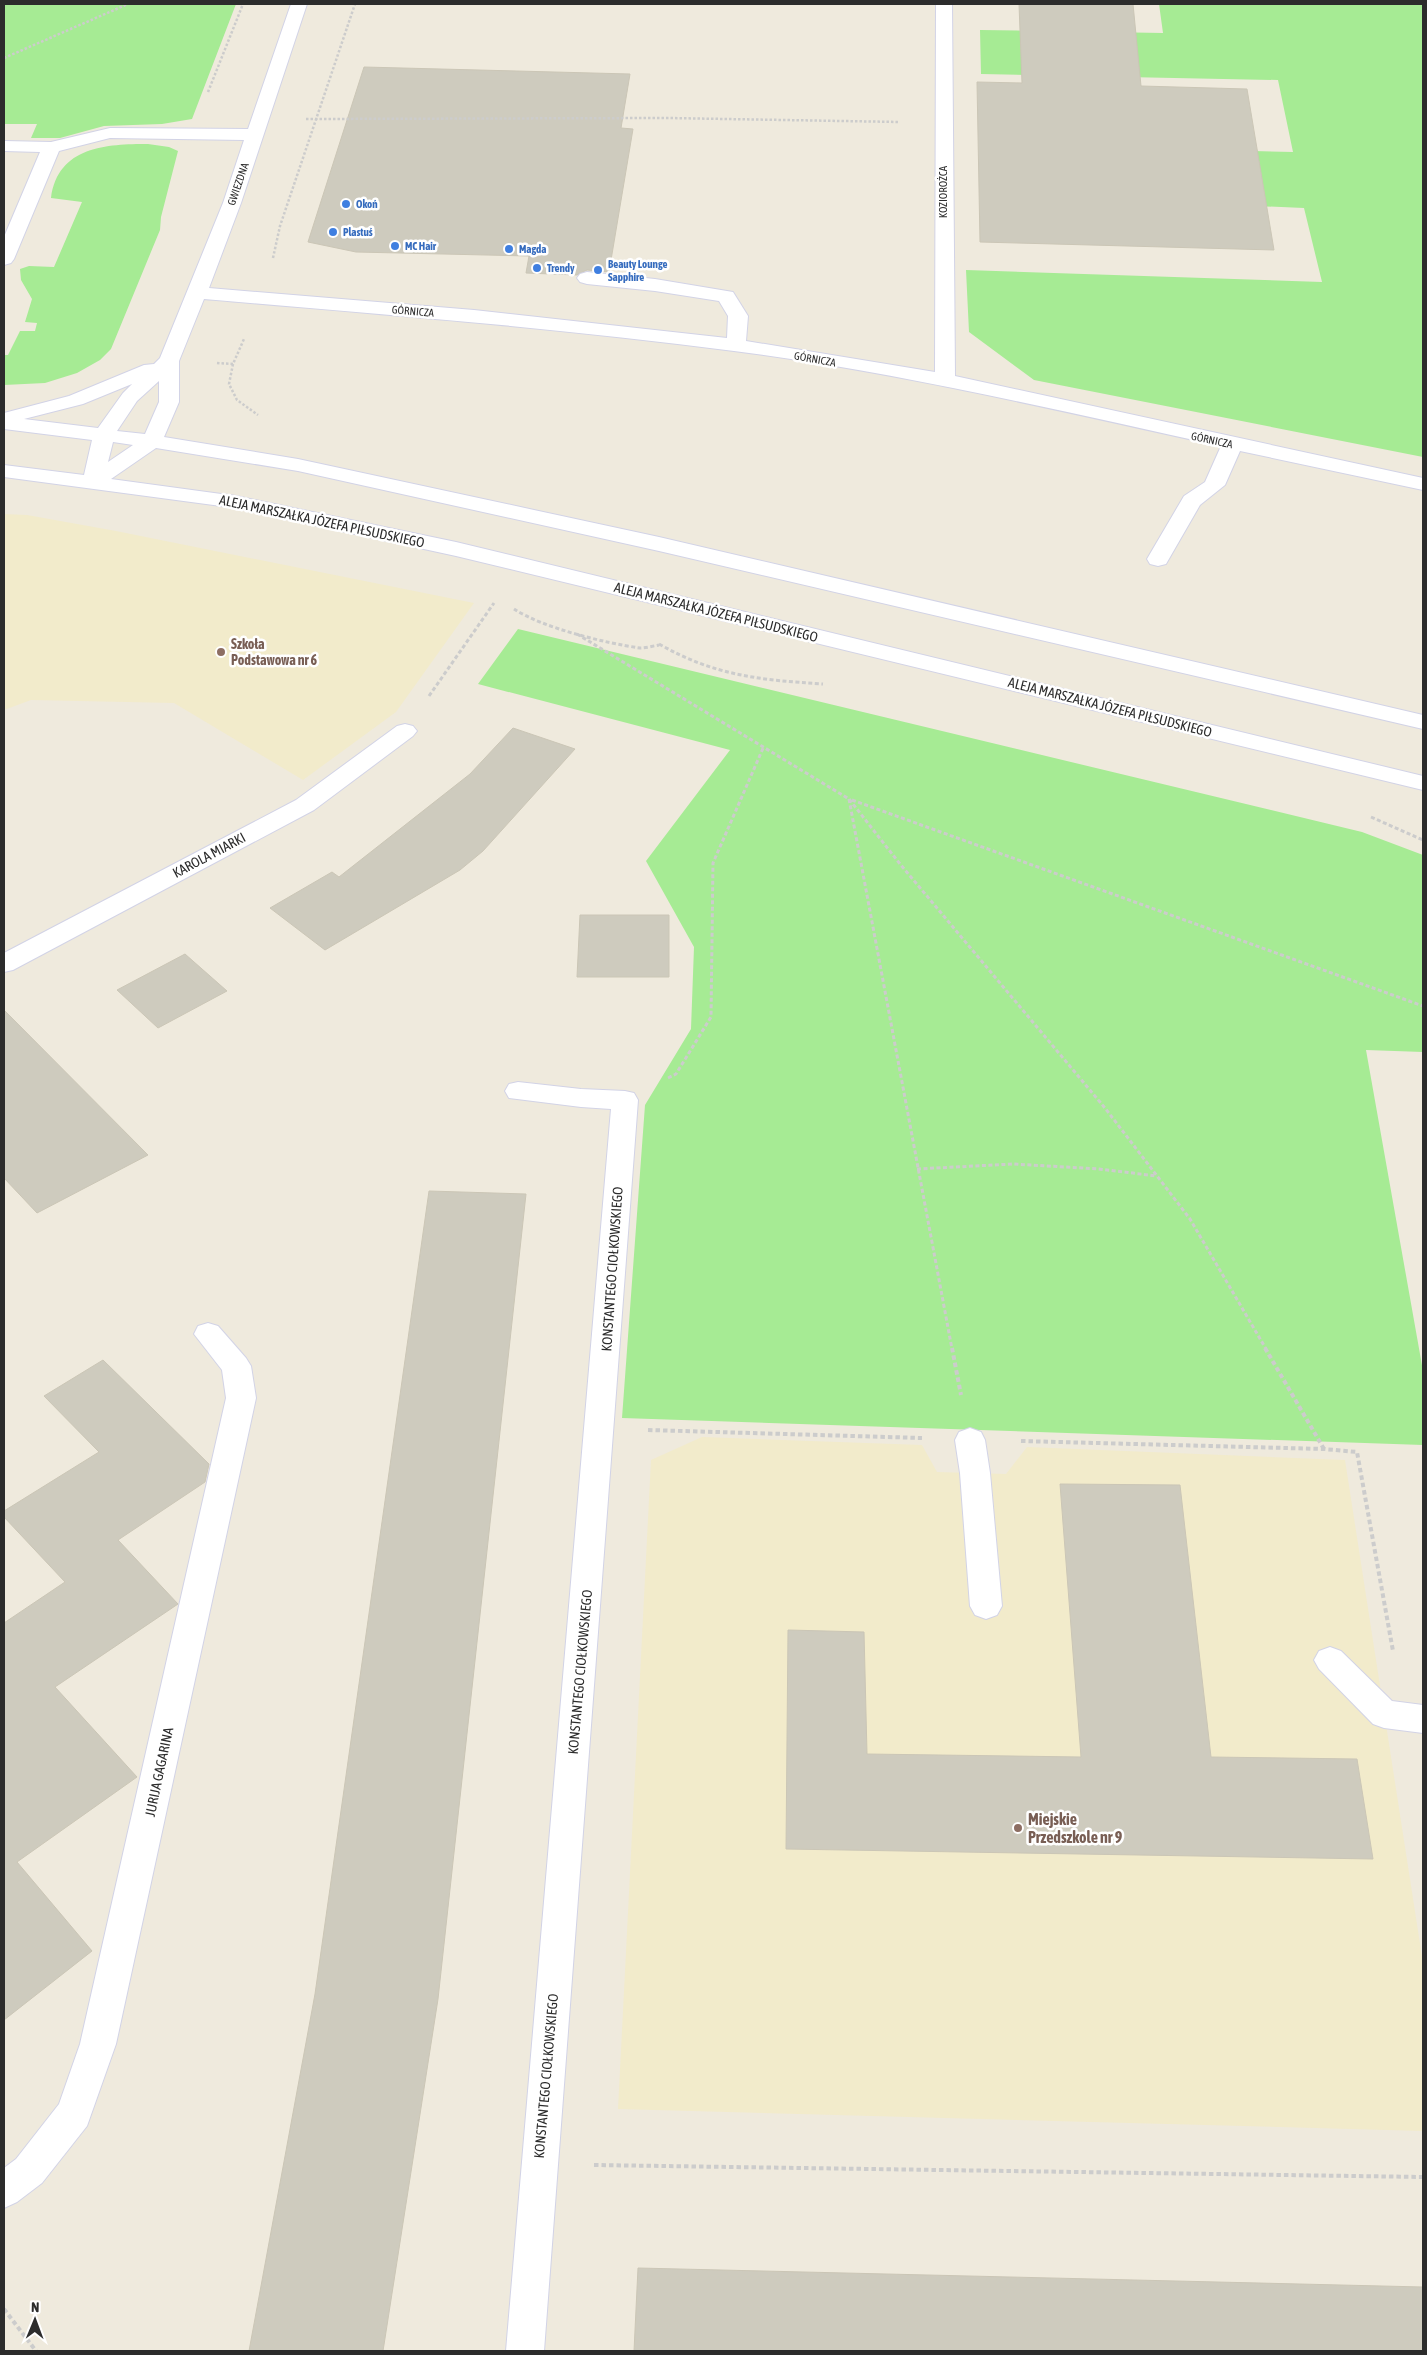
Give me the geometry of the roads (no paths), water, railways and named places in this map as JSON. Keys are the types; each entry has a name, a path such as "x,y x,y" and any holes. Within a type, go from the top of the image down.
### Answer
{"street":[{"name":"GWIEZDNA","path":"152,441 169,402 169,362 198,293 258,127 299,4"},
{"name":"KOZIOROŻCA","path":"944,4 945,380"},
{"path":"4,146 51,147 110,133 192,133 258,127"},
{"path":"4,259 19,204 51,147"},
{"path":"587,278 655,285 726,296 738,316 736,345"},
{"name":"GÓRNICZA","path":"198,293 474,316 736,345 945,380 1423,484"},
{"name":"GWIEZDNA","path":"93,482 104,435 130,397 169,362"},
{"path":"4,418 76,400 169,362"},
{"path":"4,423 152,441 271,459 328,471 649,542 1423,722"},
{"path":"93,482 152,441"},
{"path":"1158,559 1192,500 1214,485 1233,444"},
{"name":"ALEJA MARSZAŁKA JÓZEFA PIŁSUDSKIEGO","path":"4,471 236,502 456,549 1423,783"},
{"name":"KAROLA MIARKI","path":"4,964 305,805 404,731"},
{"name":"KONSTANTEGO CIOŁKOWSKIEGO","path":"518,1091 581,1098 625,1100 525,2351"},
{"name":"JURIJA GAGARINA","path":"4,2190 29,2170 74,2114 98,2044 241,1398 236,1366 208,1334"},
{"path":"970,1440 975,1473 986,1606"},
{"path":"1330,1660 1384,1714 1423,1719"}],"place":[{"name":"Okoń","path":"346,204"},
{"name":"Plastuś","path":"333,232"},
{"name":"MC Hair","path":"395,246"},
{"name":"Magda","path":"509,249"},
{"name":"Trendy","path":"537,268"},
{"name":"Beauty Lounge Sapphire","path":"598,270"},
{"name":"Szkoła Podstawowa nr 6","path":"221,652"},
{"name":"Miejskie Przedszkole nr 9","path":"1018,1828"}]}
